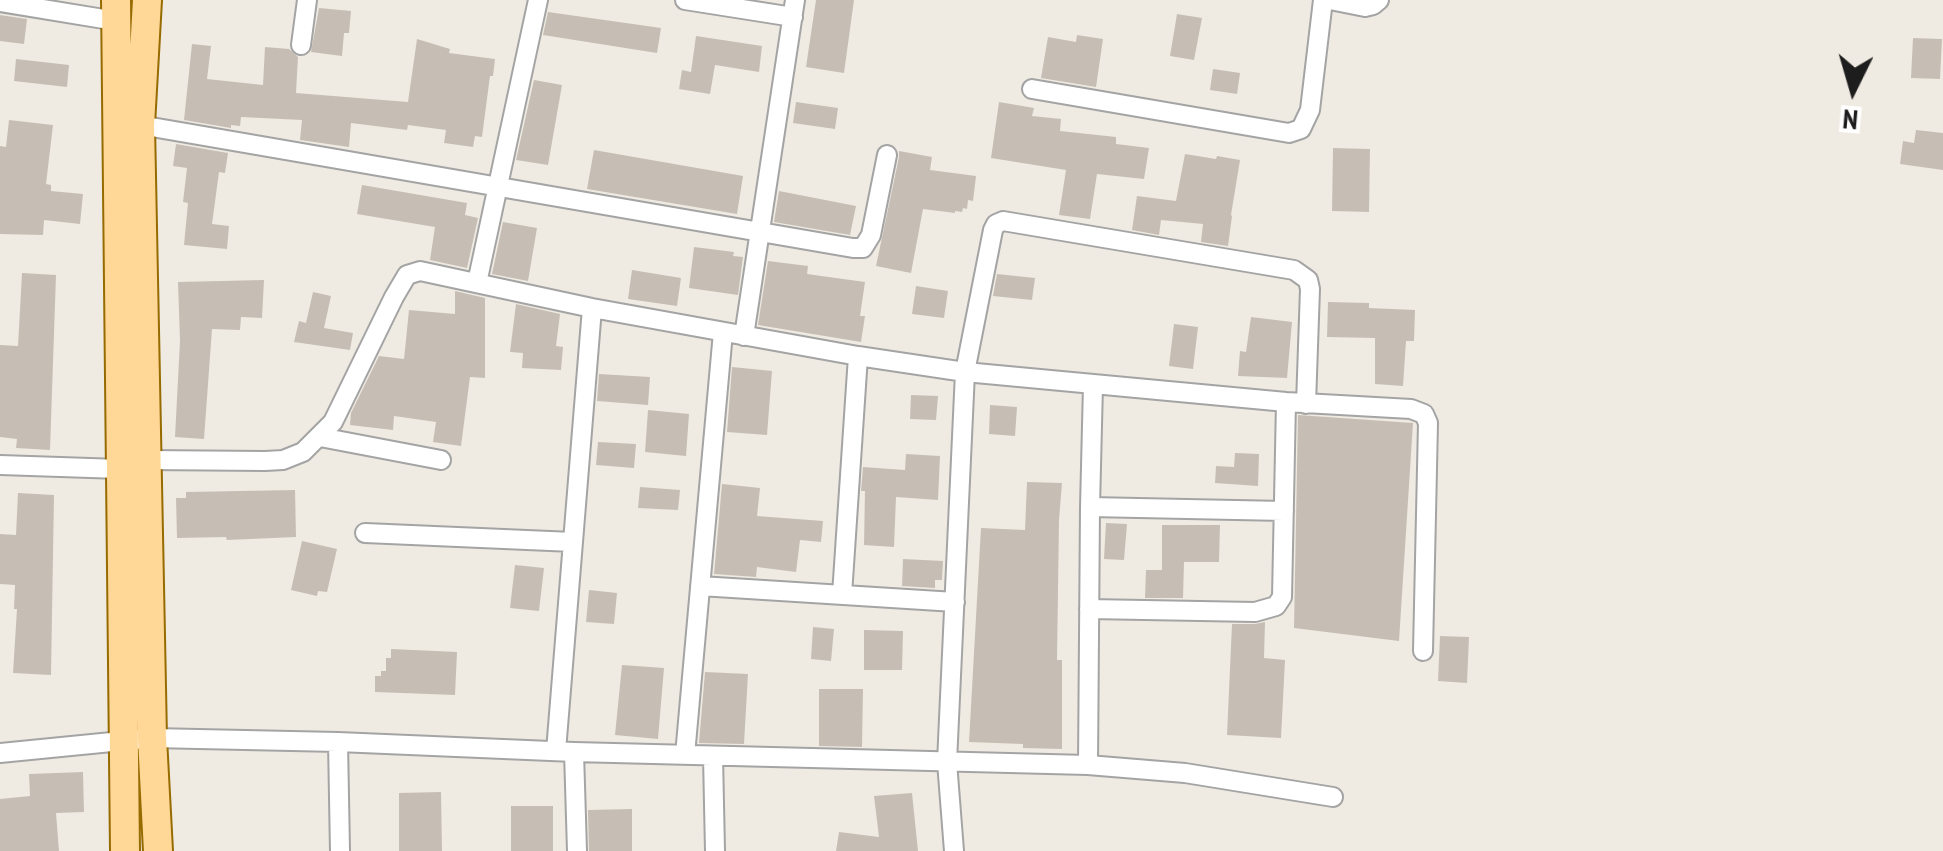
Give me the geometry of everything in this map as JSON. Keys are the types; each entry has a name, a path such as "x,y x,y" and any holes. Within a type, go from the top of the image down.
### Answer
{"main road":[{"path":"125,851 122,742 140,125 148,0"},
{"path":"116,10 133,465 158,851"}],"street":[{"path":"301,45 307,0"},
{"path":"478,283 538,0"},
{"path":"685,0 794,9 744,336"},
{"path":"1032,89 1290,132 1302,130 1310,110 1326,0 1364,7 1378,0"},
{"path":"0,2 116,10"},
{"path":"140,125 853,248 863,248 871,236 887,155"},
{"path":"954,851 948,762 964,372 993,230 1003,221 1294,270 1308,280 1310,290 1284,511 1282,597 1276,606 1255,612 1089,609"},
{"path":"0,465 283,460 303,452 333,422 394,296 408,275 420,271 592,308 964,372 1296,403 1411,409 1424,414 1428,423 1423,651"},
{"path":"578,851 565,751 573,542 592,308"},
{"path":"685,754 724,332"},
{"path":"842,595 858,356"},
{"path":"1088,765 1093,385"},
{"path":"320,437 441,460"},
{"path":"1090,506 1284,511"},
{"path":"365,533 573,542"},
{"path":"700,586 954,602"},
{"path":"0,753 152,738 1088,765 1185,773 1333,797"},
{"path":"338,742 340,851"},
{"path":"713,756 714,851"}],"building":[{"path":"816,0 854,0 844,73 806,67"},
{"path":"319,8 351,11 342,56 311,52"},
{"path":"548,12 661,28 657,53 543,35"},
{"path":"1177,14 1202,18 1194,60 1170,56"},
{"path":"0,15 27,19 24,44 0,41"},
{"path":"1077,35 1103,39 1096,87 1041,78 1048,37 1076,42"},
{"path":"696,36 762,46 759,72 715,65 710,94 679,89 682,70 691,72"},
{"path":"1913,38 1942,39 1940,79 1911,78"},
{"path":"417,39 450,49 449,53 495,59 482,137 475,136 473,147 444,143 446,130 408,125 407,130 351,123 349,147 300,140 302,120 241,117 240,126 231,128 184,120 192,44 211,46 207,79 263,85 265,47 289,49 298,57 296,93 408,102"},
{"path":"16,59 69,65 67,87 14,81"},
{"path":"1213,69 1240,73 1237,94 1210,90"},
{"path":"534,80 562,85 548,165 516,160"},
{"path":"796,102 838,108 835,129 793,123"},
{"path":"999,102 1034,108 1032,116 1061,119 1060,131 1116,137 1116,144 1149,148 1144,179 1097,174 1090,219 1059,215 1066,170 991,158"},
{"path":"9,120 53,125 46,184 51,185 51,191 83,194 80,224 44,220 43,235 0,234 0,146 6,147"},
{"path":"1916,130 1943,133 1943,170 1900,164 1903,141 1914,143"},
{"path":"176,144 228,153 225,173 219,172 212,224 229,226 227,249 184,245 187,168 173,166"},
{"path":"1333,148 1370,149 1369,212 1332,211"},
{"path":"594,150 743,176 737,214 587,189"},
{"path":"899,151 932,157 930,170 976,176 973,201 968,200 967,209 955,213 923,209 911,273 876,266"},
{"path":"1185,154 1240,160 1228,246 1201,242 1203,224 1161,220 1159,235 1132,230 1137,196 1176,201"},
{"path":"362,185 467,203 465,215 478,218 467,268 430,260 435,227 357,214"},
{"path":"779,191 856,206 850,235 774,222"},
{"path":"503,222 537,228 528,281 492,274"},
{"path":"694,247 734,252 733,256 743,257 738,295 689,288"},
{"path":"768,261 808,266 807,274 865,282 861,342 758,325"},
{"path":"632,270 681,278 677,306 628,299"},
{"path":"22,273 56,275 50,450 16,448 17,439 0,437 0,345 18,346"},
{"path":"997,274 1035,278 1032,300 993,296"},
{"path":"264,280 262,318 241,317 240,330 212,329 204,439 175,437 180,341 178,282"},
{"path":"916,286 948,291 944,318 912,314"},
{"path":"455,291 485,298 485,378 470,377 461,446 433,442 436,422 394,416 393,430 350,425 351,413 379,356 404,359 409,310 455,314"},
{"path":"313,292 331,296 324,328 353,333 350,350 294,342 299,321 306,323"},
{"path":"1328,302 1415,310 1414,341 1406,341 1403,386 1375,384 1375,338 1327,337"},
{"path":"516,304 560,314 556,346 563,347 561,370 522,368 523,353 510,352"},
{"path":"1251,317 1292,322 1287,378 1238,376 1240,351 1246,352"},
{"path":"1174,324 1198,327 1193,369 1169,366"},
{"path":"732,367 772,371 767,435 727,432"},
{"path":"599,374 650,377 648,405 597,401"},
{"path":"911,395 938,396 936,420 910,419"},
{"path":"990,405 1017,407 1015,436 989,434"},
{"path":"648,410 689,414 686,456 645,452"},
{"path":"1298,415 1413,423 1399,641 1294,628"},
{"path":"598,442 636,444 634,468 596,465"},
{"path":"1235,453 1259,454 1258,486 1215,483 1216,466 1234,467"},
{"path":"906,454 940,456 938,500 896,497 894,547 864,545 863,467 905,470"},
{"path":"1027,482 1062,483 1057,660 1062,660 1062,749 969,742 981,528 1025,530"},
{"path":"722,484 760,488 757,516 823,521 821,542 800,540 796,572 757,567 756,577 714,574"},
{"path":"640,487 680,490 678,510 638,508"},
{"path":"295,490 296,537 177,538 176,498 186,498 186,492"},
{"path":"18,493 54,495 51,675 13,673 15,585 0,584 0,534 16,535"},
{"path":"1106,523 1127,524 1124,560 1104,559"},
{"path":"1162,525 1220,525 1219,562 1184,562 1183,598 1145,598 1146,570 1162,570"},
{"path":"302,541 337,549 327,592 318,591 317,596 291,590"},
{"path":"903,559 943,561 942,580 935,580 935,588 902,586"},
{"path":"515,565 544,568 539,611 510,608"},
{"path":"589,590 617,593 614,624 586,622"},
{"path":"1265,622 1264,658 1285,660 1281,738 1227,735 1232,624"},
{"path":"813,627 834,629 831,661 811,659"},
{"path":"864,630 903,631 902,670 864,670"},
{"path":"1440,636 1469,637 1467,683 1438,681"},
{"path":"391,649 457,652 455,695 375,692 375,676 386,671"},
{"path":"622,665 664,668 658,739 615,735"},
{"path":"705,672 748,674 744,744 699,743"},
{"path":"819,689 863,689 862,747 819,746"},
{"path":"83,772 84,812 56,813 59,851 0,851 0,799 30,796 29,774"},
{"path":"441,792 442,851 399,851 399,793"},
{"path":"912,793 918,851 836,851 839,832 879,837 874,796"},
{"path":"511,806 553,806 553,851 511,851"},
{"path":"632,809 632,851 589,851 588,810"}]}
